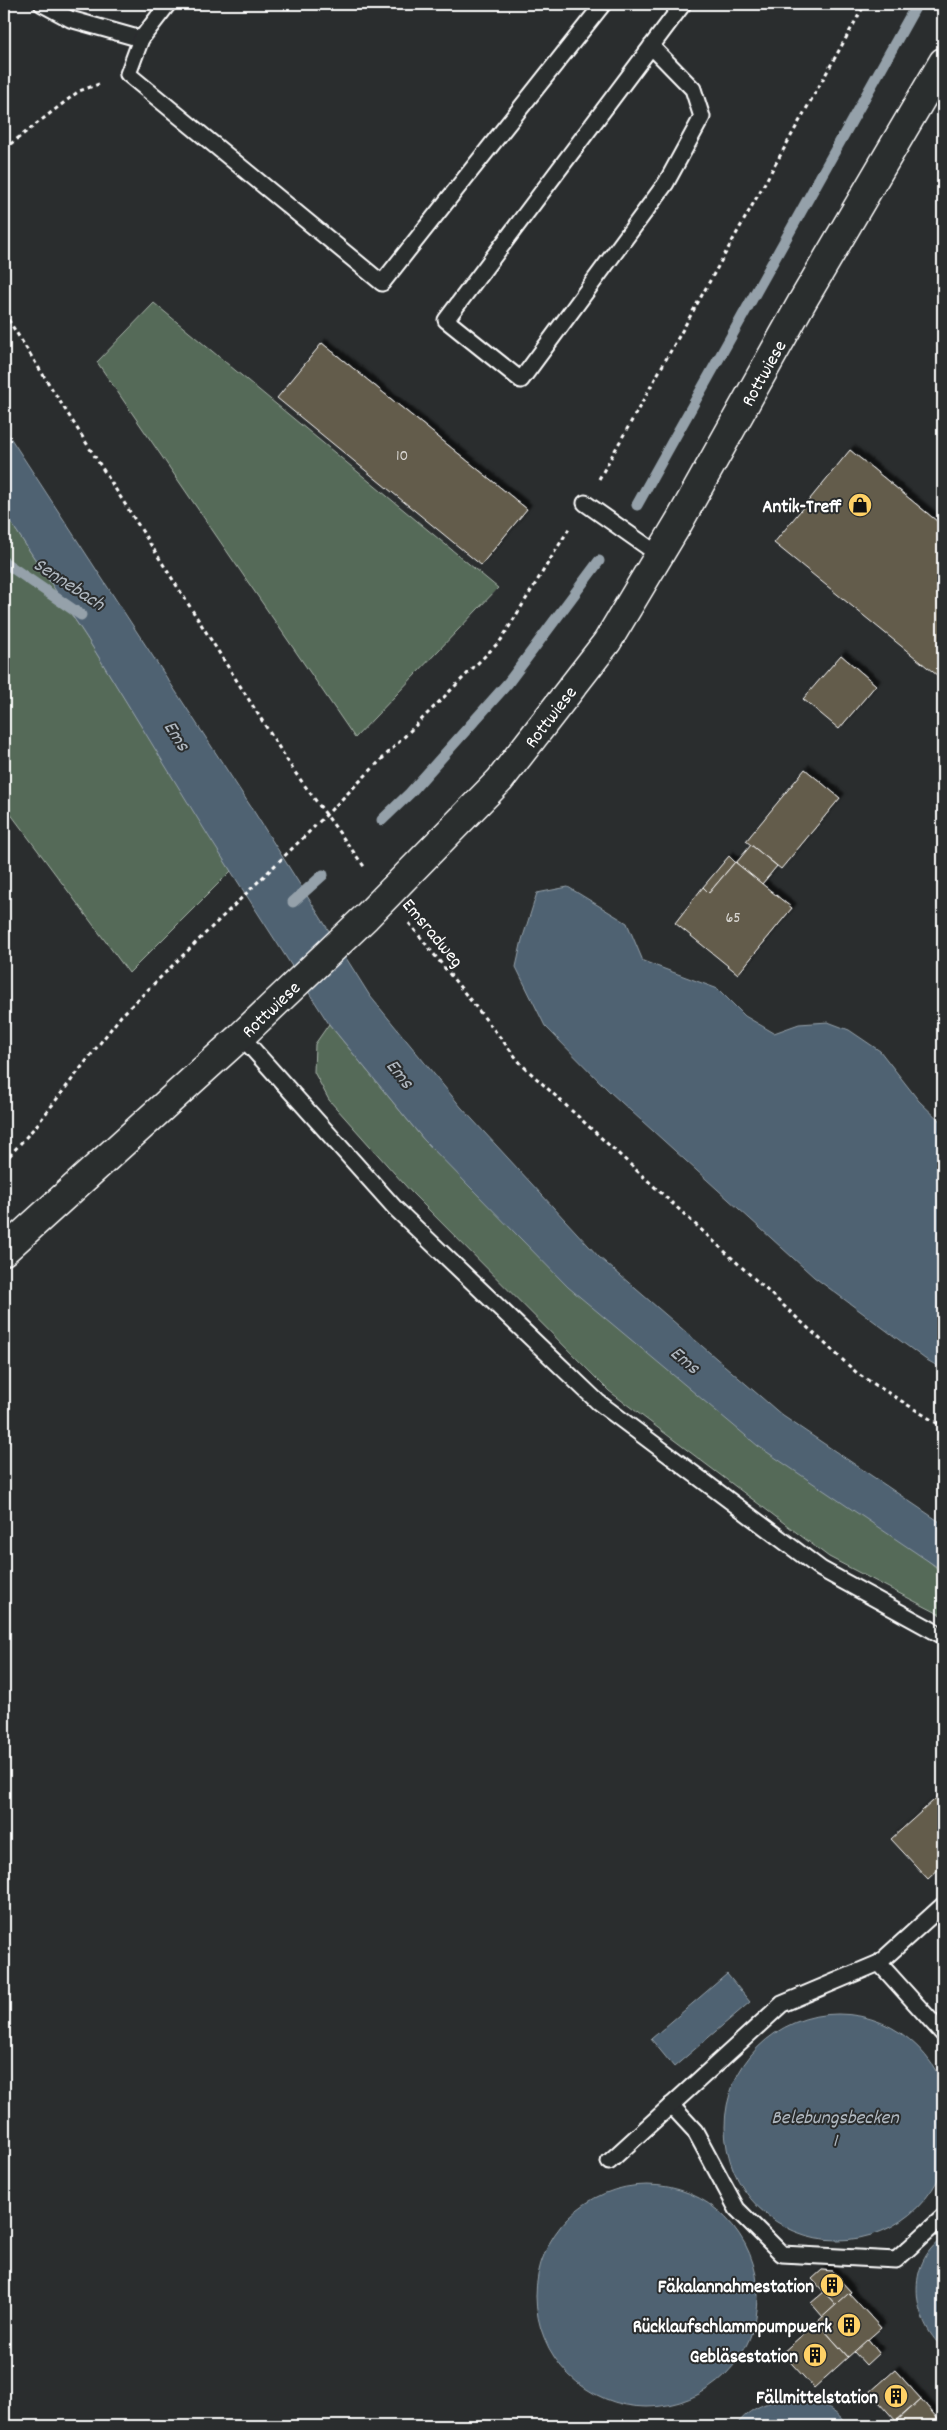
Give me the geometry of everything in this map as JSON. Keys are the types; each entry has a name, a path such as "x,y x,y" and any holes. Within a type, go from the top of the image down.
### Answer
{"street":[{"name":"Rottwiese","path":"4,1251 241,1036 366,918 500,780 607,642 659,555 802,302 943,62"}],"lane":[{"path":"42,4 70,19 141,39"},
{"path":"168,4 141,39 128,74 382,283 603,4"},
{"path":"652,46 693,89 702,118 666,184 521,380 446,320 683,4"},
{"path":"585,503 659,555"},
{"path":"241,1036 395,1208 598,1402 820,1569 943,1636"},
{"path":"609,2162 782,2004 880,1963 943,1905"},
{"path":"880,1963 943,2034"},
{"path":"671,2105 695,2130 737,2210 782,2254 896,2260 943,2217"}],"path":[{"path":"4,1162 36,1126 121,1016 326,816 501,640 585,503 865,4"},
{"path":"4,149 79,91 128,74"},
{"path":"4,313 294,770 326,816"},
{"name":"Emsradweg","path":"326,816 387,897 459,984 522,1065 858,1374 943,1427"}],"green space":[{"path":"154,303 498,588 355,738 97,362"},
{"path":"4,512 87,638 231,871 129,973 4,805"},
{"path":"329,1024 424,1140 937,1568 943,1571 943,1616 829,1557 609,1391 412,1193 329,1100 314,1072 315,1044"}],"water":[{"name":"Ems","path":"4,428 253,810 370,996 461,1107 599,1257 783,1416 943,1524 943,1571 758,1446 568,1287 424,1140 329,1024 209,837 87,638 4,512"},
{"path":"568,887 627,923 643,961 718,989 745,1016 774,1033 799,1024 828,1022 849,1030 880,1051 919,1101 943,1124 943,1369 925,1359 814,1277 610,1092 545,1026 516,967 522,940 537,893"},
{"path":"727,1974 750,2002 674,2067 651,2039"},
{"name":"Belebungsbecken 1","path":"838,2014 871,2019 881,2023 901,2033 918,2047 932,2064 942,2084 946,2094 951,2127 946,2160 942,2170 932,2190 918,2207 901,2221 881,2231 871,2235 838,2240 805,2235 795,2231 775,2221 758,2207 744,2190 734,2170 730,2160 725,2127 730,2094 734,2084 744,2064 758,2047 775,2033 795,2023 805,2019"},
{"path":"647,2185 669,2187 699,2198 717,2210 733,2226 745,2244 753,2264 758,2296 756,2318 745,2348 733,2366 717,2382 699,2394 679,2402 647,2407 625,2405 595,2394 577,2382 561,2366 549,2348 541,2328 536,2296 538,2274 549,2244 561,2226 577,2210 595,2198 615,2190"},
{"path":"943,2238 943,2348 925,2323 919,2308 917,2292 918,2277 923,2262 931,2249"},
{"path":"791,2398 808,2401 830,2409 847,2426 736,2426 747,2414 760,2406"}],"building":[{"path":"322,343 527,509 481,565 277,398"},
{"path":"850,450 943,526 943,680 774,543"},
{"path":"841,655 876,685 839,729 803,699"},
{"path":"805,769 840,798 781,869 746,841"},
{"path":"751,845 777,866 762,884 736,863"},
{"path":"729,856 735,862 709,893 703,887"},
{"path":"735,862 792,908 738,974 675,923 703,887 709,893"},
{"path":"943,1792 943,1865 928,1879 891,1839"},
{"name":"Fäkalannahmestation","path":"822,2270 832,2271 851,2292 836,2305 812,2279"},
{"path":"824,2292 836,2305 823,2317 811,2303"},
{"name":"Rücklaufschlammpumpwerk","path":"849,2293 881,2328 848,2357 817,2322"},
{"name":"Gebläsestation","path":"817,2322 848,2357 814,2388 782,2353"},
{"path":"868,2339 879,2353 866,2365 854,2352"},
{"name":"Fällmittelstation","path":"895,2370 921,2399 896,2421 870,2392"},
{"path":"921,2399 943,2426 904,2426 898,2420"}],"waterway":[{"path":"637,505 917,4"},
{"path":"382,820 410,793 508,683 599,561"},
{"name":"Sennebach","path":"4,562 81,615"},
{"path":"293,902 323,875"}],"place":[{"name":"Antik-Treff","path":"860,505"},
{"name":"Fäkalannahmestation","path":"832,2285"},
{"name":"Rücklaufschlammpumpwerk","path":"849,2325"},
{"name":"Gebläsestation","path":"815,2355"},
{"name":"Fällmittelstation","path":"896,2396"}]}
